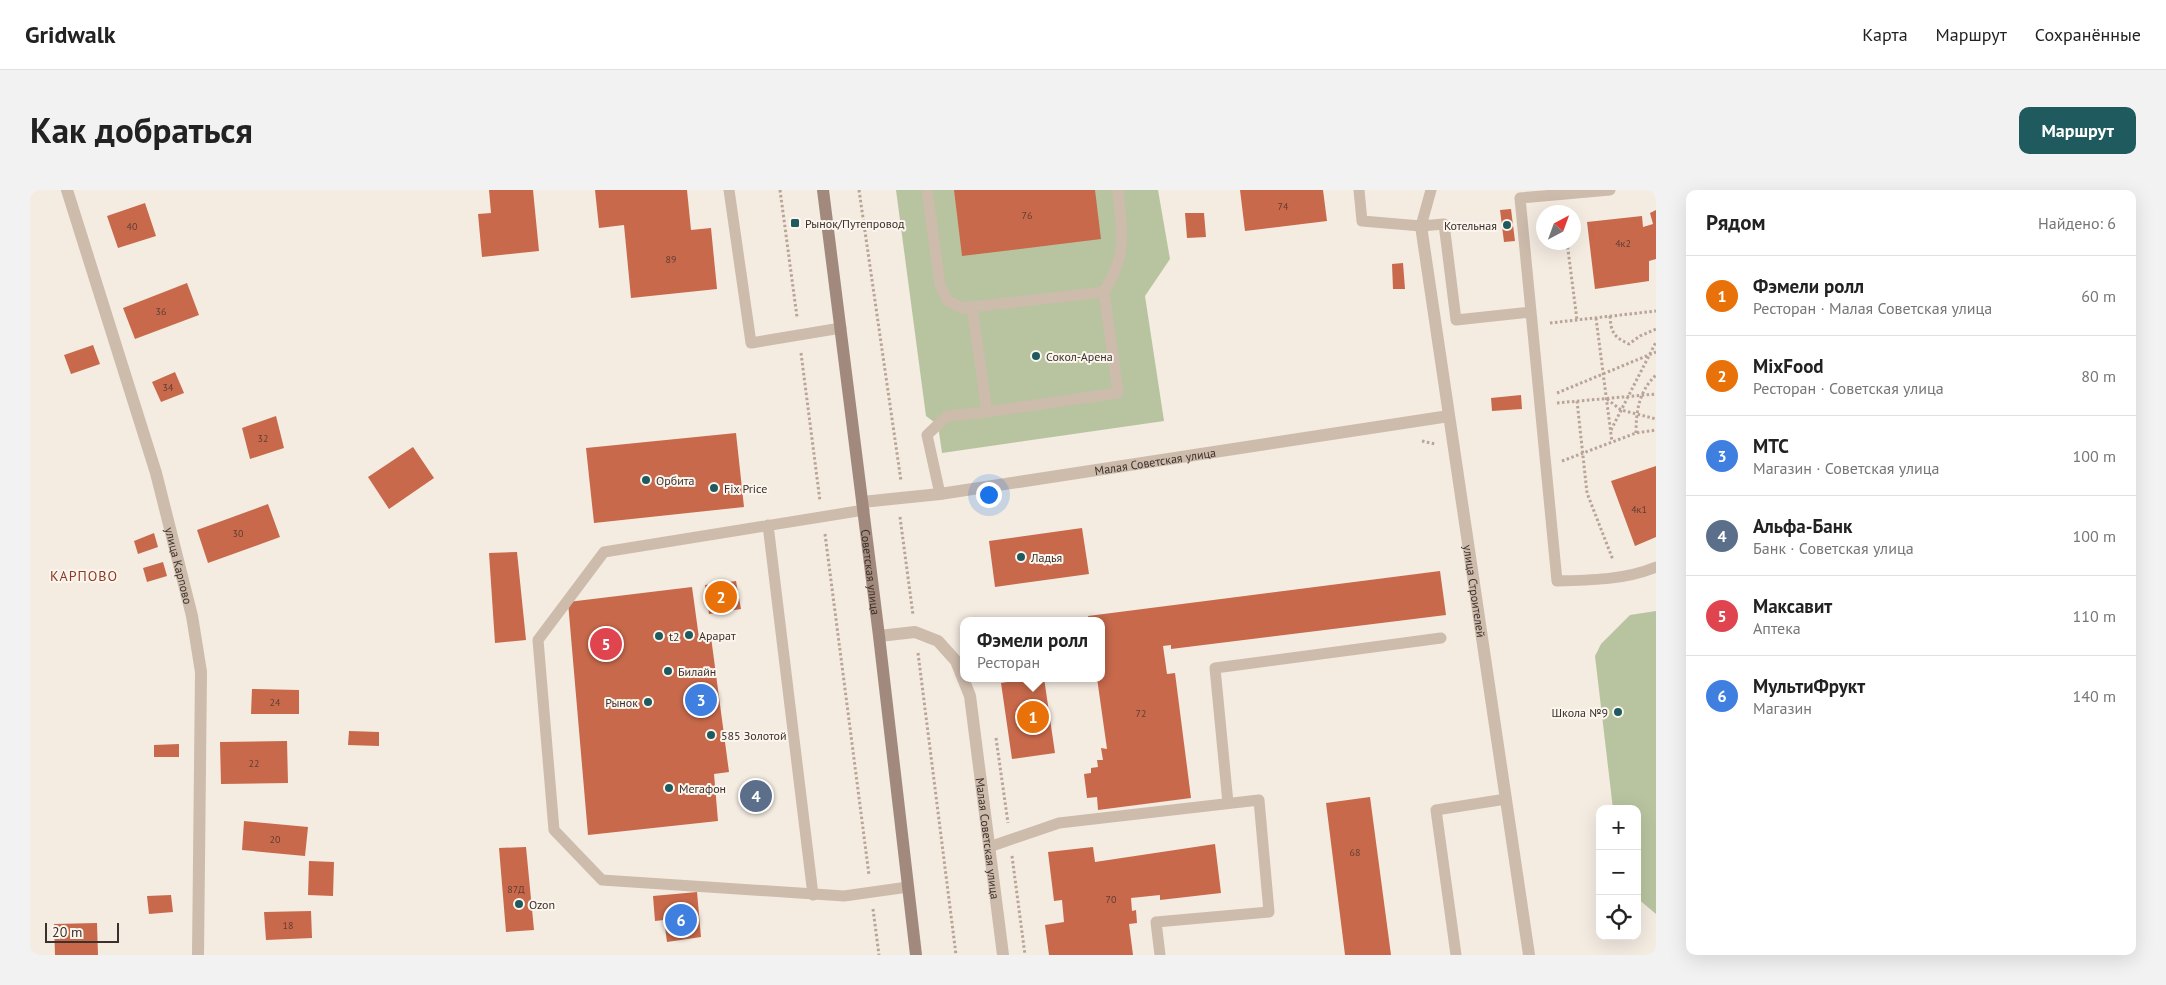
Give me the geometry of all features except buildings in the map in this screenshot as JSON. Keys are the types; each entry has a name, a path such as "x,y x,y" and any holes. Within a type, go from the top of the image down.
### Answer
{"main road":[{"name":"Советская улица","path":"823,190 879,636 916,955"}],"street":[{"name":"улица Карпово","path":"67,190 156,473 192,616 201,672 198,955"},
{"name":"улица Строителей","path":"1421,226 1529,955"},
{"name":"Малая Советская улица","path":"863,506 903,498 940,494 1449,416"},
{"name":"Малая Советская улица","path":"879,636 915,632 938,640 956,660 960,670"},
{"name":"Малая Советская улица","path":"965,682 970,696 1003,955"}],"lane":[{"path":"729,190 750,343 840,328"},
{"path":"927,190 940,285 948,301 962,308 1104,292"},
{"path":"940,494 927,435 947,416 1118,393 1104,292 1116,273 1123,243 1118,190"},
{"path":"1359,190 1362,222 1421,226 1444,224 1456,320 1531,312"},
{"path":"1421,226 1430,190"},
{"path":"1610,190 1520,198 1557,581 1620,578 1656,567"},
{"path":"972,307 987,412"},
{"path":"863,506 768,525 604,552 538,639 554,830 602,880 844,896 908,887"},
{"path":"768,525 813,895"},
{"path":"1228,803 1215,668 1441,638"},
{"path":"1456,955 1436,810 1506,799"},
{"path":"989,847 1059,823 1258,800 1269,912 1156,922 1160,955"}],"path":[{"path":"780,190 821,503"},
{"path":"859,190 903,498 899,512 956,955"},
{"path":"1568,250 1578,320"},
{"path":"1532,325 1656,311"},
{"path":"1610,316 1611,330 1618,338 1629,344 1640,336 1656,329"},
{"path":"1596,318 1612,442"},
{"path":"1610,431 1656,342"},
{"path":"1550,396 1656,352"},
{"path":"1636,434 1636,415 1641,396 1648,382 1656,375"},
{"path":"1550,403 1656,394"},
{"path":"1606,399 1622,410 1656,419"},
{"path":"1577,401 1587,493 1620,578"},
{"path":"1546,467 1612,442 1656,430"},
{"path":"1416,442 1426,441 1442,447"},
{"path":"824,532 869,876"},
{"path":"873,906 879,955"}],"green space":[{"name":"Сокол-Арена","path":"896,190 1158,190 1170,259 1145,296 1164,421 942,453 938,425 926,416"},
{"path":"1656,611 1656,914 1641,901 1641,805 1613,805 1595,656 1601,644 1630,615"}],"place":[{"name":"Рынок/Путепровод","path":"795,223"},
{"name":"Котельная","path":"1507,225"},
{"name":"Сокол-Арена","path":"1036,356"},
{"name":"Орбита","path":"646,480"},
{"name":"Fix Price","path":"714,488"},
{"name":"Ладья","path":"1021,557"},
{"name":"MixFood","path":"721,597"},
{"name":"Арарат","path":"689,635"},
{"name":"t2","path":"659,636"},
{"name":"Максавит","path":"606,644"},
{"name":"Билайн","path":"668,671"},
{"name":"МТС","path":"701,700"},
{"name":"Рынок","path":"648,702"},
{"name":"Школа №9","path":"1618,712"},
{"name":"Фэмели ролл","path":"1033,717"},
{"name":"585 Золотой","path":"711,735"},
{"name":"Мегафон","path":"669,788"},
{"name":"Альфа-Банк","path":"756,796"},
{"name":"Ozon","path":"519,904"},
{"name":"МультиФрукт","path":"681,920"}],"district":[{"name":"КАРПОВО","path":"84,576"}]}
